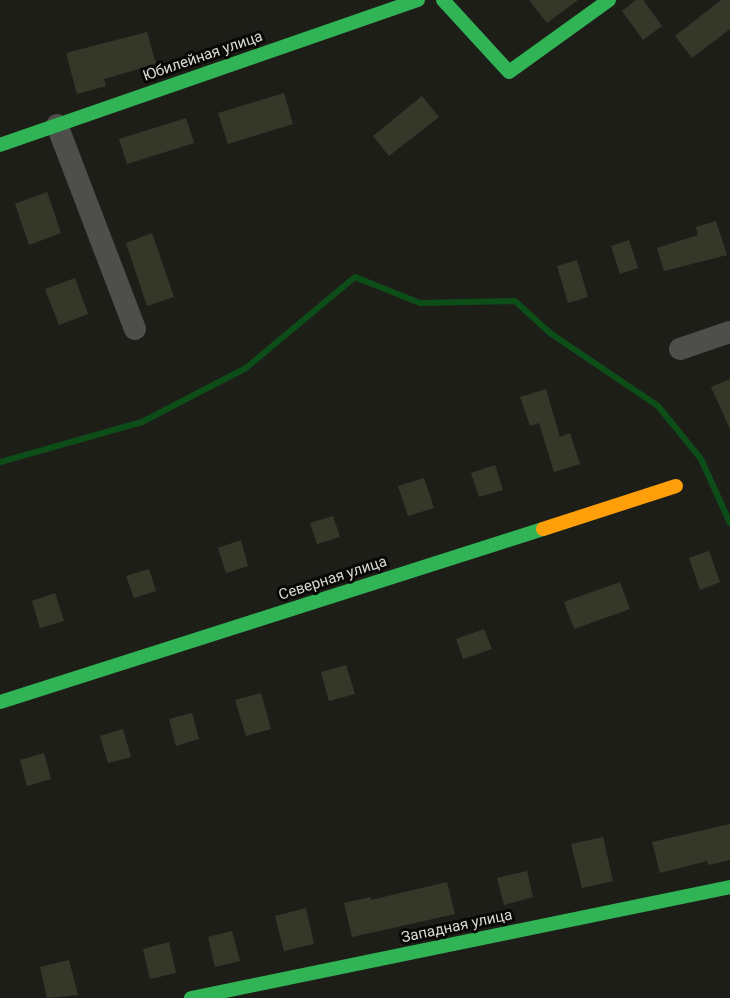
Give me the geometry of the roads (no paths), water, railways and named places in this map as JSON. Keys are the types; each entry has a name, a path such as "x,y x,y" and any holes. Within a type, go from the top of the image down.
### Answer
{"street":[{"name":"Юбилейная улица","path":"0,145 418,0"},
{"path":"443,0 509,72 609,0"},
{"path":"57,125 135,328"},
{"path":"680,349 730,332"},
{"name":"Северная улица","path":"0,702 676,486"},
{"name":"Западная улица","path":"191,998 730,887"}],"waterway":[{"path":"0,462 142,422 246,368 355,277 420,303 515,301 550,333 658,406 701,459 730,523"}]}
